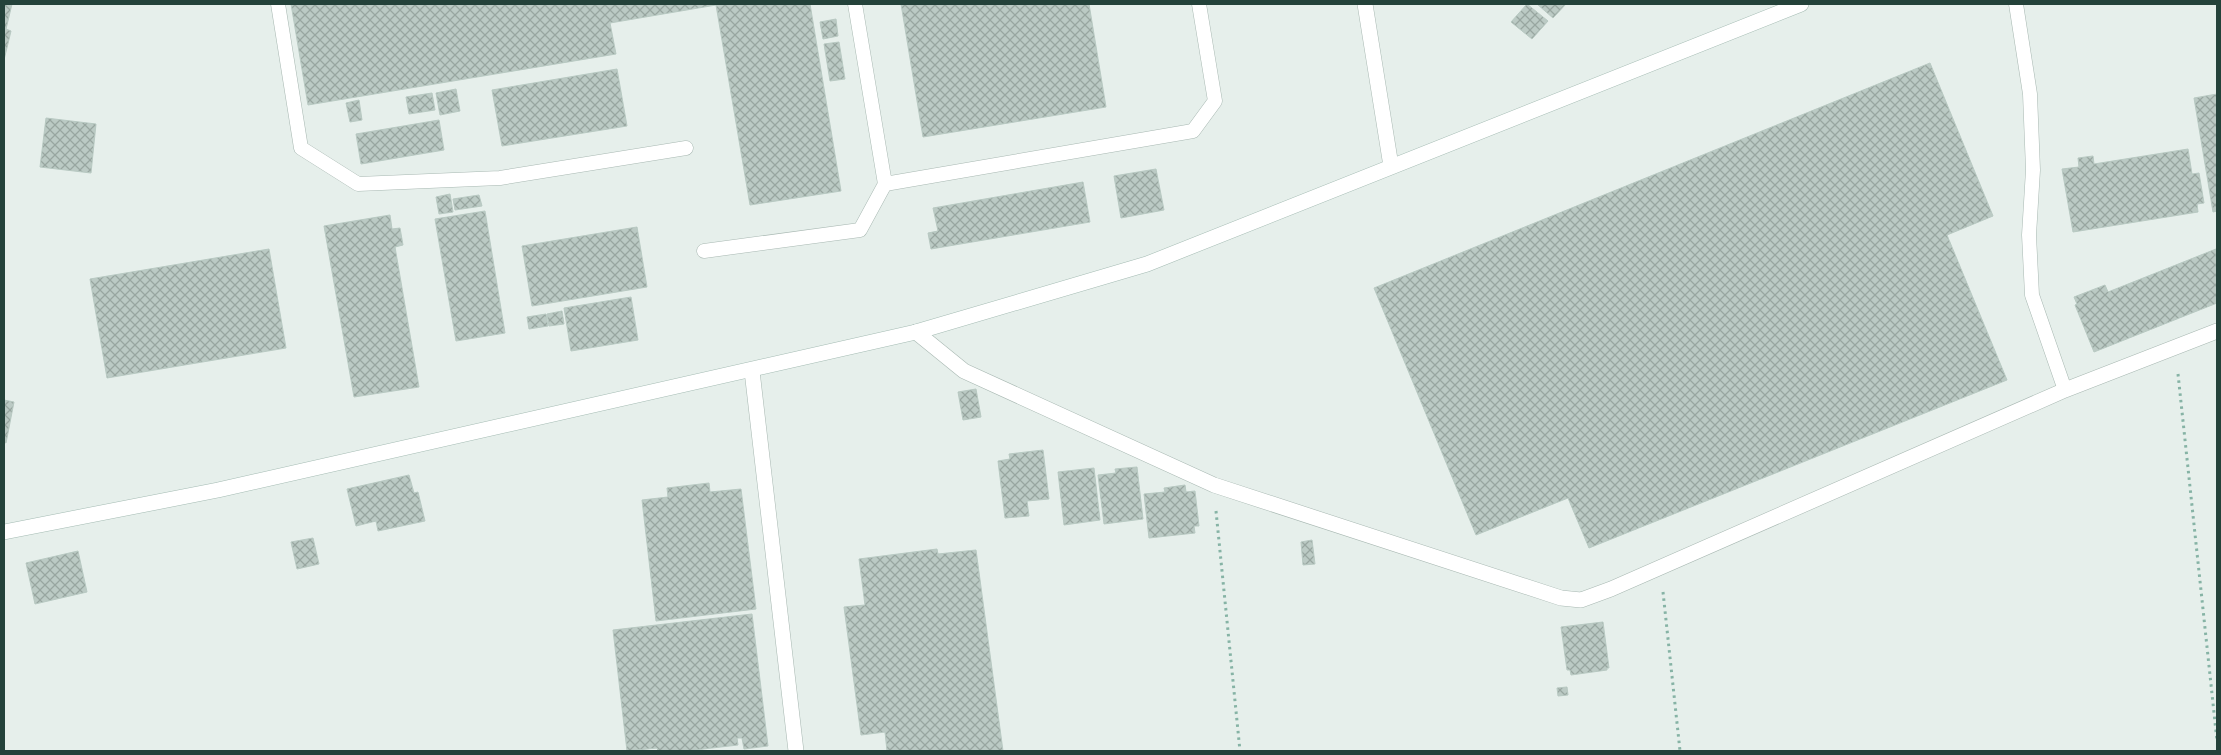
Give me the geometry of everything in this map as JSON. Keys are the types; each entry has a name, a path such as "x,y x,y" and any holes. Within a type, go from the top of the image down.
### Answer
{"street":[{"path":"1365,4 1391,166"},
{"path":"4,532 218,490 916,332 1147,264 1782,7 1801,4"},
{"path":"916,332 964,371 1214,485 1561,598 1581,600 1661,567 2065,390 2217,330"},
{"path":"752,370 796,751"}],"lane":[{"path":"278,4 301,148 358,184 500,178 686,148"},
{"path":"704,251 860,230 885,184 855,4"},
{"path":"885,184 1193,131 1215,101 1199,4"},
{"path":"2016,4 2030,94 2033,170 2029,235 2032,295 2065,390"}],"path":[{"path":"2175,346 2217,741"},
{"path":"1214,485 1240,751"},
{"path":"1661,567 1680,751"}],"building":[{"path":"4,4 12,4 6,29 11,31 4,60"},
{"path":"291,4 810,4 841,191 750,205 716,5 610,23 616,54 308,105"},
{"path":"901,4 1089,4 1106,107 923,137"},
{"path":"1527,4 1548,21 1532,39 1511,22"},
{"path":"1537,4 1566,4 1553,18"},
{"path":"836,19 838,36 823,39 820,22"},
{"path":"839,42 845,79 830,81 824,44"},
{"path":"1930,63 1993,216 1947,235 2007,380 1589,548 1568,498 1476,535 1374,288"},
{"path":"617,69 627,126 502,146 492,90"},
{"path":"456,89 460,111 440,115 436,93"},
{"path":"432,93 435,110 409,114 406,97"},
{"path":"2217,94 2217,211 2213,212 2194,98"},
{"path":"359,100 362,120 350,122 346,103"},
{"path":"46,118 96,124 91,173 40,167"},
{"path":"439,120 444,150 361,164 356,134"},
{"path":"2188,149 2192,174 2199,173 2204,203 2197,204 2198,212 2073,232 2062,169 2079,167 2078,158 2093,156 2094,164"},
{"path":"1156,169 1164,210 1121,218 1114,176"},
{"path":"1083,182 1090,222 931,249 928,233 938,231 933,208"},
{"path":"450,194 453,212 439,214 436,197"},
{"path":"479,195 482,206 455,210 453,199"},
{"path":"485,211 505,333 456,341 435,219"},
{"path":"390,215 392,229 400,228 403,245 395,247 419,387 354,397 324,226"},
{"path":"637,227 647,287 532,306 522,246"},
{"path":"269,249 286,348 107,378 90,279"},
{"path":"2216,249 2217,303 2094,352 2075,305 2077,304 2074,297 2105,285 2108,292"},
{"path":"631,297 638,340 571,351 564,308"},
{"path":"562,311 564,324 549,326 547,314"},
{"path":"546,314 548,326 529,329 527,317"},
{"path":"976,389 981,417 963,420 958,392"},
{"path":"4,400 14,402 6,443 4,442"},
{"path":"1043,450 1049,499 1027,501 1029,516 1005,518 998,461 1010,459 1009,454"},
{"path":"1137,467 1143,519 1104,524 1098,475 1116,473 1115,469"},
{"path":"1094,468 1100,520 1064,525 1058,472"},
{"path":"409,475 414,493 418,492 425,521 378,531 376,521 356,526 347,489"},
{"path":"709,483 710,492 741,489 756,609 656,621 642,500 668,497 667,488"},
{"path":"1185,485 1186,492 1195,491 1199,526 1194,526 1195,533 1149,538 1144,494 1165,492 1164,488"},
{"path":"313,538 319,564 297,569 291,542"},
{"path":"1312,540 1315,564 1303,565 1301,542"},
{"path":"937,549 938,554 976,550 1003,751 887,751 885,732 861,735 844,607 865,605 859,559"},
{"path":"78,551 87,592 35,604 26,563"},
{"path":"752,614 768,746 744,749 742,738 737,738 738,745 686,751 658,751 657,748 627,751 613,630"},
{"path":"1603,622 1609,668 1607,670 1571,675 1570,670 1567,670 1561,627"},
{"path":"1567,687 1568,695 1558,696 1557,688"}]}
